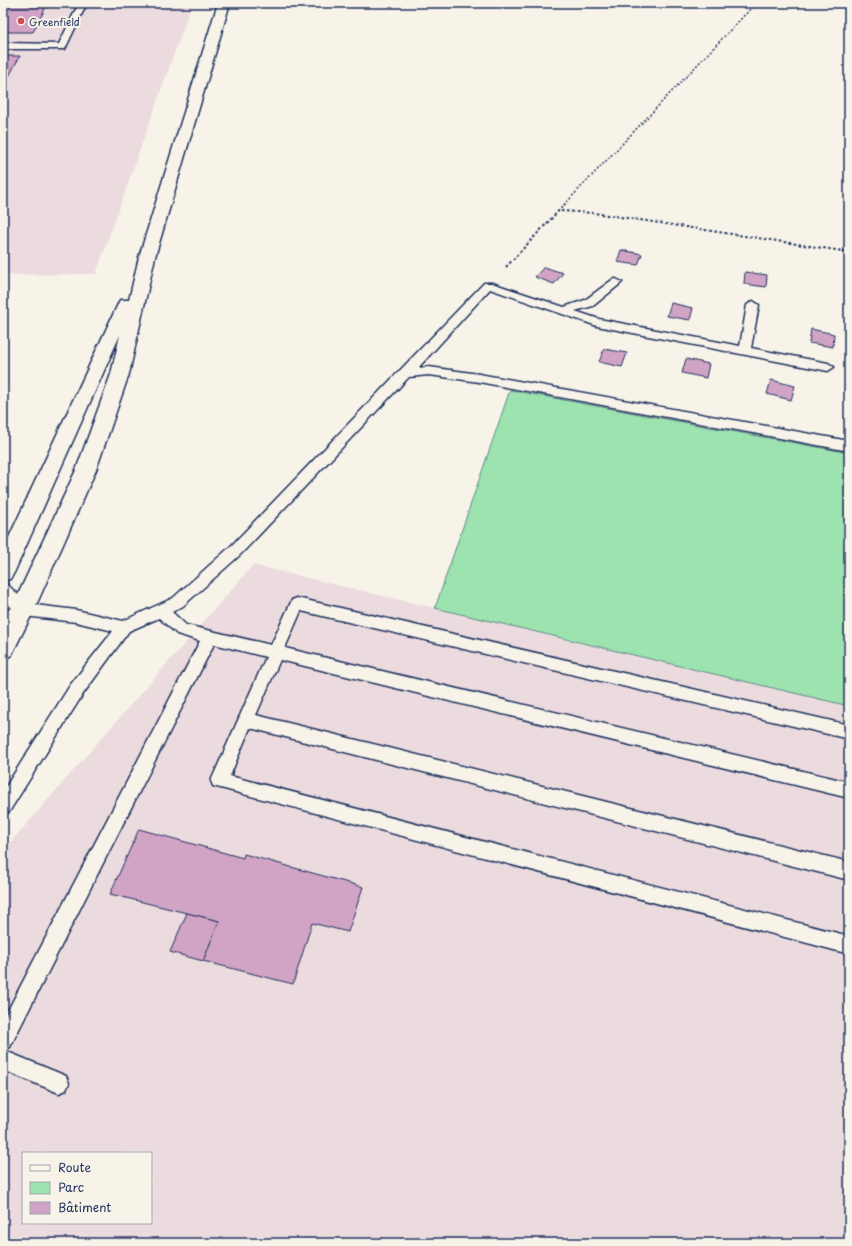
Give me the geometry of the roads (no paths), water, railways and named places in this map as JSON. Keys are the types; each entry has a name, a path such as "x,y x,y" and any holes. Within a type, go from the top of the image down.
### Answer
{"main road":[{"path":"3,648 23,610 86,470 120,374 147,257 224,3"},
{"path":"3,573 147,257"}],"lane":[{"path":"3,46 62,47 83,3"},
{"path":"562,311 589,303 616,282"},
{"path":"3,806 77,689 124,627 178,602 235,551 406,373 488,285 597,322 828,367"},
{"path":"744,350 753,305"},
{"path":"406,373 430,371 480,378 849,446"},
{"path":"3,589 23,610"},
{"path":"849,732 297,604 219,781 849,945"},
{"path":"3,618 23,610 76,616 124,627"},
{"path":"160,610 182,630 849,790"},
{"path":"3,1040 210,637"},
{"path":"246,720 849,870"},
{"path":"3,1060 59,1083"}],"place":[{"name":"Greenfield","path":"21,21"}]}
